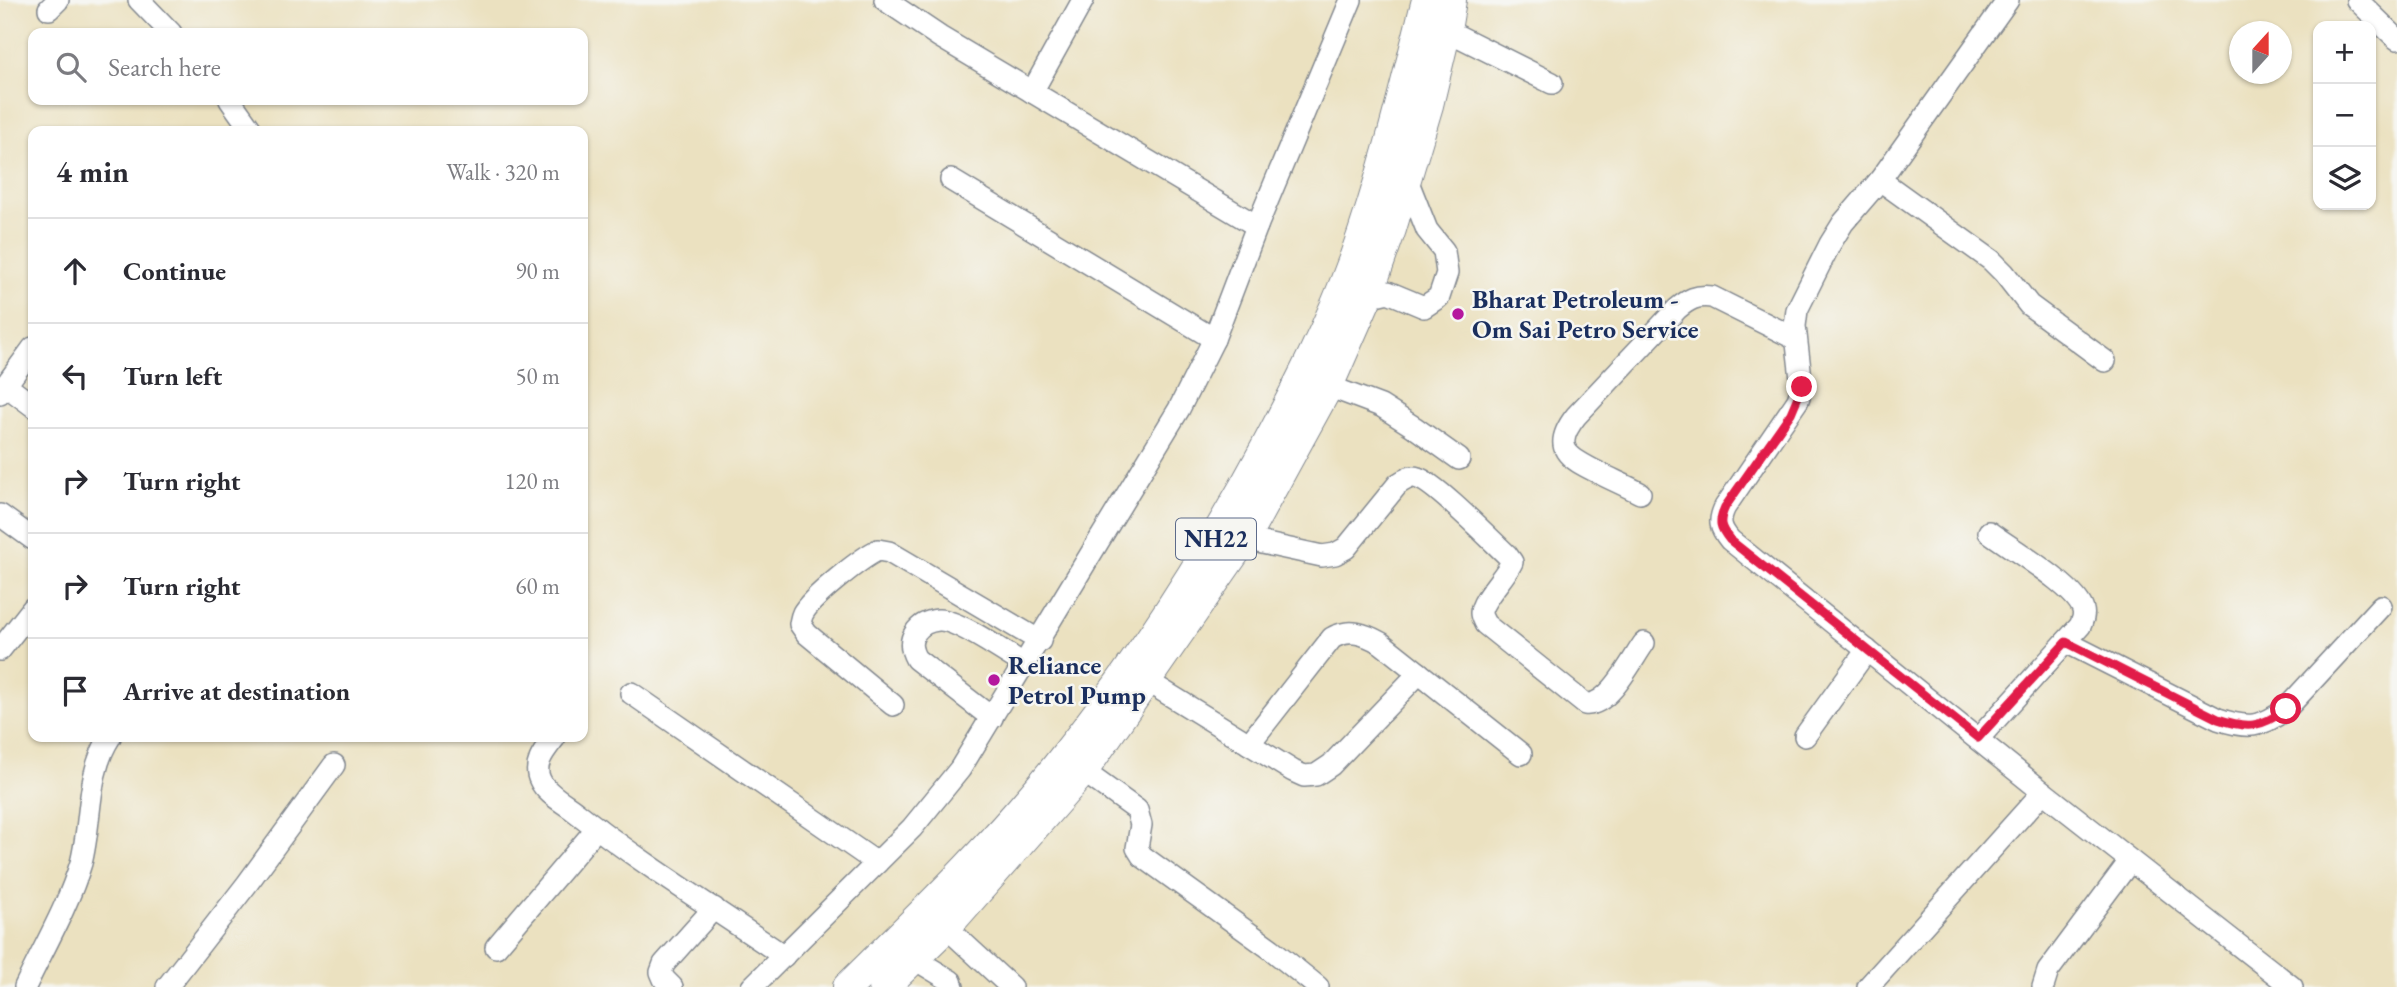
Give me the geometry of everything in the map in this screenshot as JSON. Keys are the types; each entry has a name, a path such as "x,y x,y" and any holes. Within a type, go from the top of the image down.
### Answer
{"highway":[{"name":"NH22","path":"848,987 984,849 1055,768 1131,670 1215,540 1303,379 1354,258 1395,125 1427,0"},
{"name":"NH22","path":"884,987 946,927 1083,771 1244,539 1328,386 1367,297 1428,105 1451,0"}],"street":[{"path":"139,0 166,28"},
{"path":"885,0 940,37 1258,226"},
{"path":"1032,92 1083,0"},
{"path":"752,987 932,806 960,769 1040,641 1179,409 1214,339 1351,0"},
{"path":"2008,0 1880,180 1843,223 1830,244 1797,310 1795,326 1802,387 1798,400 1725,507 1719,518 1721,529 1730,540 2043,792 2292,987"},
{"path":"2357,0 2397,39"},
{"path":"1446,30 1552,83"},
{"path":"234,105 248,126"},
{"path":"1367,297 1388,292 1424,307 1439,298 1447,273 1444,251 1427,230 1406,177"},
{"path":"951,180 1214,339"},
{"path":"1880,180 1991,260 2029,305 2105,361"},
{"path":"1640,493 1574,461 1566,451 1564,439 1576,416 1677,309 1690,298 1701,295 1712,297 1797,339"},
{"path":"28,355 3,389 28,403"},
{"path":"1328,386 1381,406 1459,460"},
{"path":"1244,539 1322,556 1335,554 1346,548 1398,484 1408,477 1419,478 1459,510 1507,555 1511,562 1482,607 1481,615 1486,624 1586,704 1593,705 1608,695 1644,643"},
{"path":"0,515 28,535"},
{"path":"1978,738 2066,642 2084,617 2083,608 2077,598 2065,586 1989,532"},
{"path":"893,705 807,634 800,624 801,615 808,606 859,562 878,550 888,552 1040,641"},
{"path":"2066,642 2218,719 2244,727 2271,720 2286,709 2381,606"},
{"path":"0,650 28,614"},
{"path":"992,718 916,659 911,641 916,632 924,623 932,621 953,623 1025,665"},
{"path":"1249,744 1332,638 1342,632 1357,632 1369,636 1419,673 1521,754"},
{"path":"1805,736 1867,650"},
{"path":"1147,681 1304,776 1316,775 1331,765 1419,673"},
{"path":"631,693 877,863"},
{"path":"25,987 75,881 85,846 97,760 107,742"},
{"path":"551,742 541,756 538,769 540,780 550,792 597,828 784,956"},
{"path":"167,987 334,765"},
{"path":"1083,771 1137,810 1141,825 1137,848 1142,856 1318,987"},
{"path":"1868,987 2043,792"},
{"path":"496,947 597,828"},
{"path":"2043,987 2048,971 2130,860"},
{"path":"672,987 661,972 664,964 714,908"},
{"path":"946,927 1011,987"},
{"path":"913,958 951,981 953,987"}],"place":[{"name":"Bharat Petroleum - Om Sai Petro Service","path":"1458,314"},
{"name":"Reliance Petrol Pump","path":"994,680"}],"route":[{"path":"1802,387 1791,413 1725,507 1719,518 1721,529 1730,540 1978,738 2066,642 2218,719 2233,724 2244,727 2258,724 2271,720 2286,709"}]}
